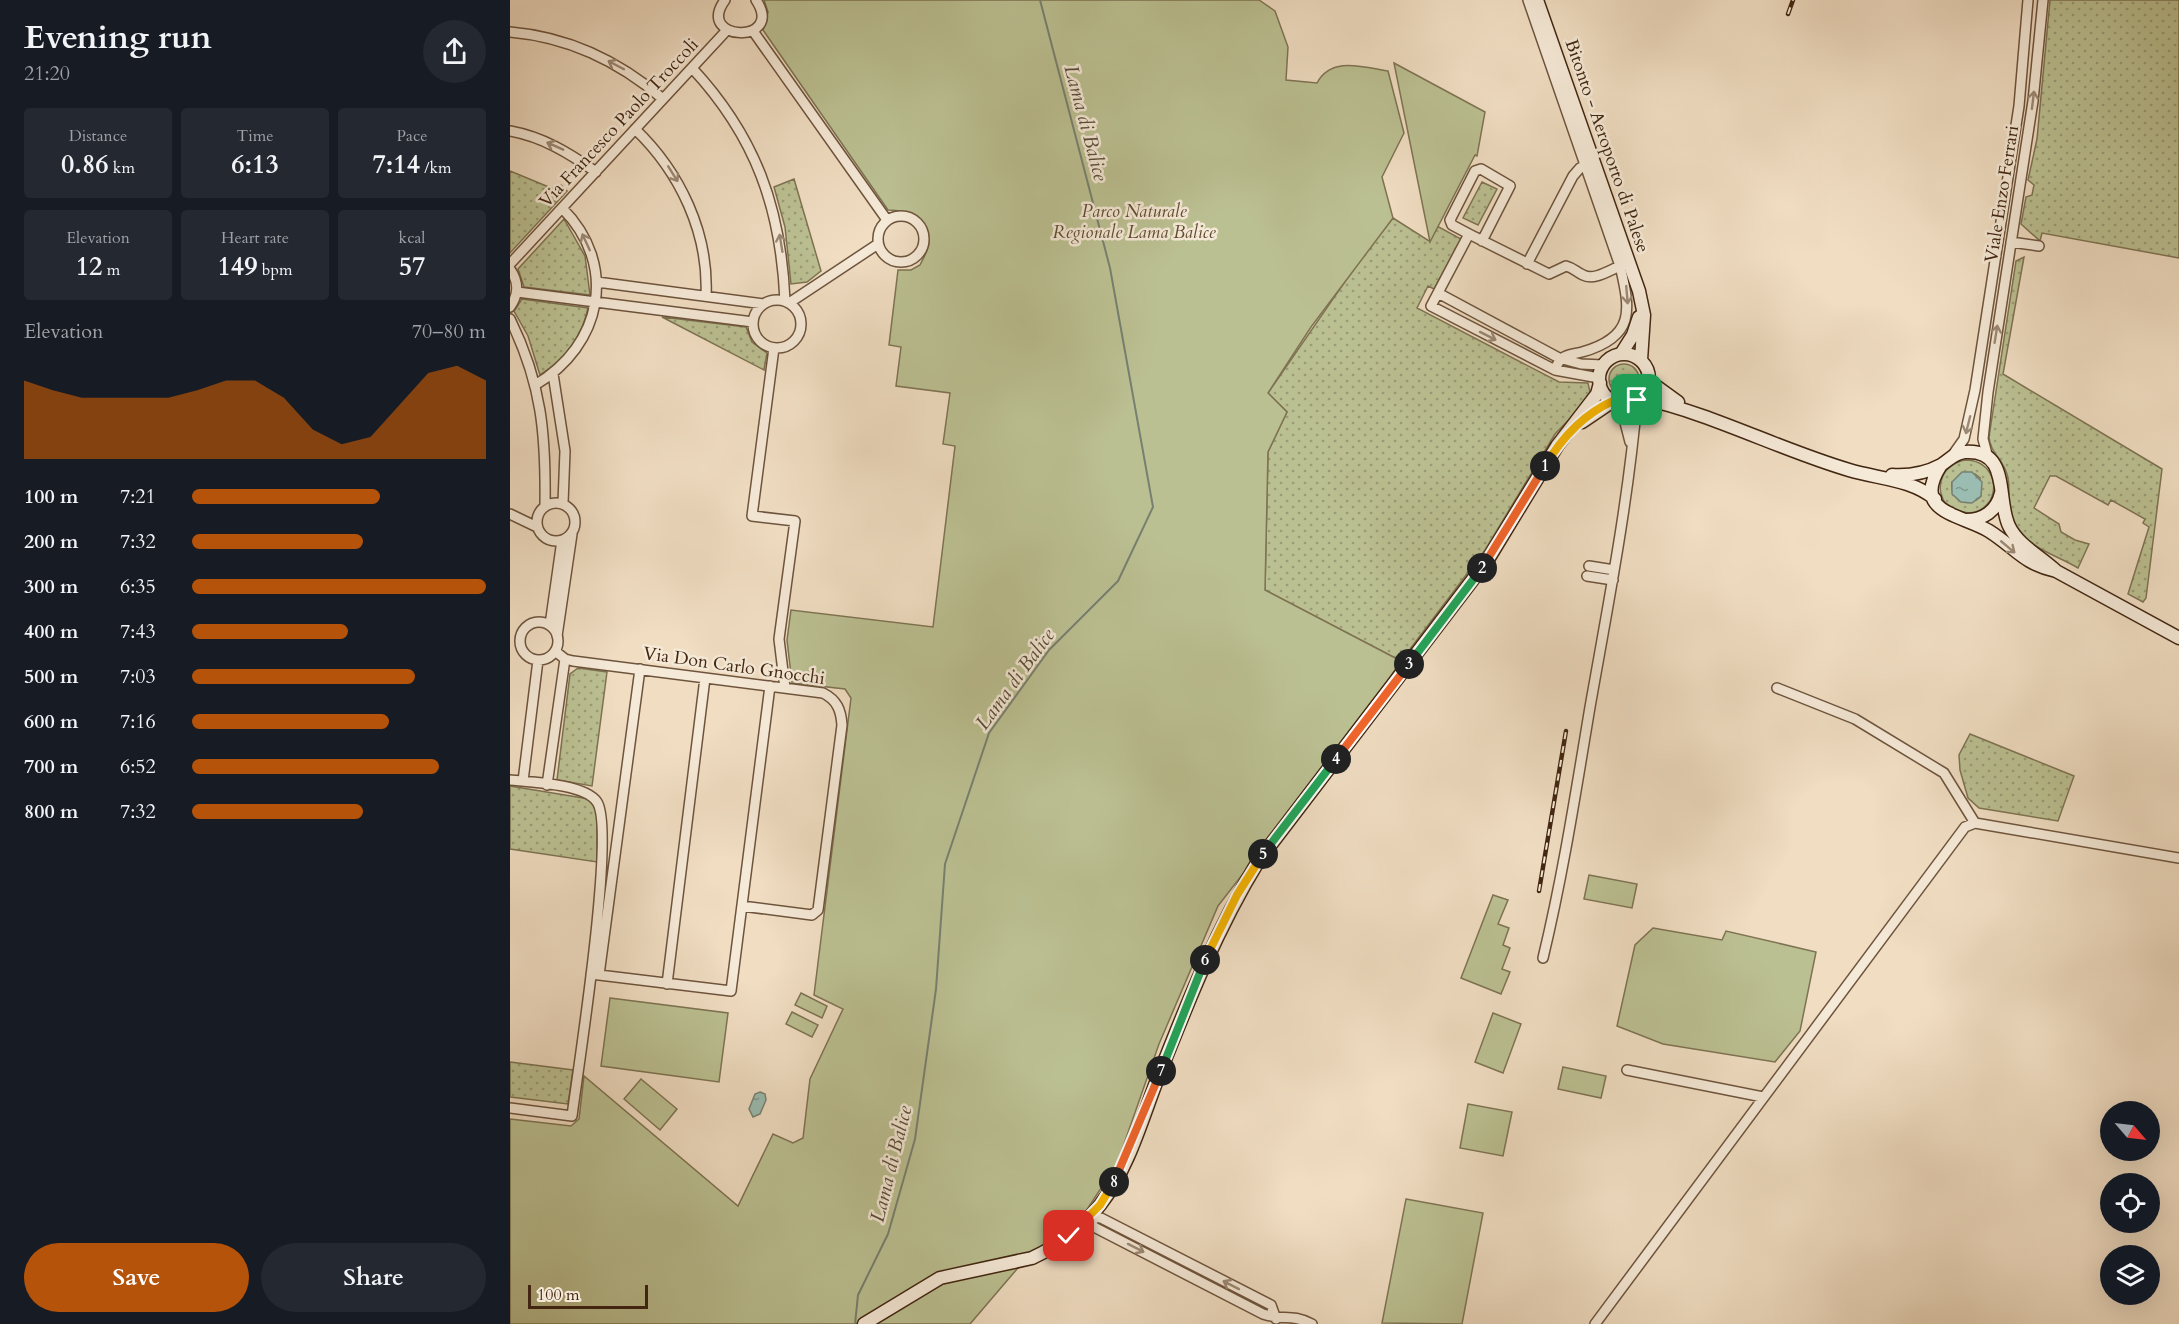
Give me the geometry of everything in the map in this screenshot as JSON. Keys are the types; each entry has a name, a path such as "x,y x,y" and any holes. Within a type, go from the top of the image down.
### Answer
{"main road":[{"name":"Bitonto - Aeroporto di Palese","path":"1531,1 1552,44 1590,163 1614,217 1641,305 1644,321 1641,360"},
{"path":"1621,354 1633,335 1641,305"},
{"path":"864,1324 940,1278 1039,1255 1069,1236 1089,1217 1118,1175 1205,961 1242,886 1258,860 1487,561 1557,446 1597,394 1603,365 1614,356 1621,354 1641,360 1647,369 1649,381 1639,399"},
{"path":"1599,381 1602,390 1617,402"},
{"path":"1649,381 1665,395 1692,411"},
{"path":"1557,446 1578,424 1617,402 1639,399 1692,411 1863,474 1911,484 1935,499 1947,514 1990,532 2034,566 2056,571"},
{"path":"1863,474 1903,476 1920,473 1941,465 1952,456 1973,452 1988,458 2001,476 2006,517 2015,536 2056,571 2179,638"},
{"path":"1935,499 1933,478 1941,465"},
{"path":"1961,520 1984,516 1996,505 2002,490"}],"street":[{"path":"725,0 720,16 727,30 742,35 753,31 760,19 756,0"},
{"name":"Viale Enzo Ferrari","path":"1952,456 1964,439 1975,390 2019,106 2028,0"},
{"name":"Viale Enzo Ferrari","path":"1988,458 1983,439 1988,392 2033,101 2043,0"},
{"path":"1531,1 1551,66 1590,163 1620,266"},
{"name":"Via Francesco Paolo Troccoli","path":"510,264 727,30"},
{"path":"753,31 887,220"},
{"path":"510,32 537,36 598,56 633,75 663,99"},
{"path":"1551,66 1552,44"},
{"path":"692,68 733,119 758,165 779,233 787,302 800,318 800,332 788,346 774,348 758,339 753,322 755,313 764,304"},
{"path":"635,129 662,157 685,195 697,228 705,261 706,296"},
{"path":"510,131 529,135 565,150 596,172"},
{"path":"1527,264 1573,176 1590,163"},
{"path":"1482,241 1510,186 1481,169 1475,171 1450,220 1452,225 1482,241 1527,264 1549,274 1566,266 1575,268 1586,277 1593,277 1620,266"},
{"path":"535,385 567,362 584,337 596,302 597,282 588,246 575,222 562,208"},
{"path":"896,216 912,218 922,229 923,244 915,257 901,262 886,257 878,244 880,230 887,220 896,216"},
{"path":"1555,370 1560,358 1566,354 1580,352 1602,344 1620,330 1625,319 1628,300 1615,242 1614,217"},
{"path":"1469,234 1431,306 1555,370 1599,381"},
{"path":"2011,242 2039,246"},
{"path":"597,282 764,304 776,300 787,302 878,244"},
{"path":"510,269 516,281 517,292 510,307"},
{"path":"517,292 753,322"},
{"path":"1438,293 1560,358 1603,365"},
{"path":"1461,322 1468,309"},
{"path":"510,319 521,342 544,423 544,506 538,516 537,527"},
{"path":"774,348 753,516 795,521 779,639 785,688"},
{"path":"553,374 565,451 563,503"},
{"path":"1543,958 1558,897 1614,575 1633,455 1639,399"},
{"path":"1617,402 1633,455"},
{"path":"520,636 524,653 538,660 546,659 555,651 575,516 563,503 553,502 544,506"},
{"path":"510,514 537,527 544,537 562,540 572,534"},
{"path":"557,636 550,625 562,540"},
{"path":"1588,571 1614,575"},
{"path":"520,636 532,623 550,625"},
{"path":"510,634 520,636"},
{"path":"547,785 565,659 555,651"},
{"name":"Via Don Carlo Gnocchi","path":"565,659 823,693 838,706 842,718 818,910 812,915 742,906"},
{"path":"523,781 538,660"},
{"path":"510,1108 572,1116 640,669"},
{"path":"666,984 705,678"},
{"path":"595,974 731,990 770,686"},
{"path":"1777,688 1855,719 1944,773 1975,823"},
{"path":"510,780 584,791 597,802 601,819 601,869 595,974"},
{"path":"1595,1324 1955,837 1965,827 1975,823 2179,858"},
{"path":"1628,1070 1763,1097"},
{"path":"1089,1217 1101,1218 1271,1305 1275,1321 1295,1316 1312,1324"}],"green space":[{"name":"Parco Naturale Regionale Lama Balice","path":"764,0 1259,0 1275,11 1288,47 1286,80 1317,83 1330,69 1348,65 1388,71 1404,133 1382,177 1393,218 1311,327 1268,393 1287,412 1268,452 1265,590 1401,661 1361,721 1218,906 1159,1044 1117,1164 1084,1214 1017,1269 970,1324 510,1324 510,1119 571,1126 579,1119 584,1076 738,1206 773,1134 793,1143 803,1138 810,1079 843,1009 814,995 851,698 845,689 792,683 787,640 791,610 933,627 955,446 943,444 950,393 896,386 901,347 889,345 898,270 911,270 920,265 928,248 928,234 916,217 896,210 888,210 763,30 768,12"},
{"path":"2050,0 2179,0 2179,258 2042,233 2040,241 2021,224 2026,197 2032,195 2034,185 2028,180 2037,139"},
{"path":"1394,63 1485,112 1477,156 1475,155 1430,242"},
{"path":"510,171 556,190 561,185 567,191 510,253"},
{"path":"794,179 821,271 807,282 791,284 785,227 774,187"},
{"path":"1482,182 1497,189 1478,225 1463,218"},
{"path":"1393,218 1429,241 1437,226 1461,239 1434,289 1428,286 1417,308 1559,382 1588,383 1591,397 1555,434 1485,550 1401,661 1265,590 1268,452 1287,412 1268,393 1364,254"},
{"path":"564,219 585,256 590,295 524,287 518,269"},
{"path":"2024,257 2003,374 2162,469 2146,598 2143,602 2128,594 2149,527 2143,523 2145,519 2111,500 2108,505 2056,476 2050,476 2034,508 2059,524 2061,532 2075,540 2089,544 2078,568 2028,541 2014,523 2009,506 2007,474 1989,437 2016,261"},
{"path":"522,299 588,308 577,338 557,362 540,375 528,336 514,311"},
{"path":"662,317 746,327 752,342 767,353 764,370"},
{"path":"1624,364 1634,369 1639,379 1634,389 1624,394 1614,389 1609,379 1614,369"},
{"path":"1965,460 1980,464 1986,468 1993,479 1994,486 1990,501 1980,510 1970,513 1959,511 1947,506 1943,499 1940,484 1942,478 1957,463","holes":["1975,474 1980,478 1981,496 1976,500 1960,501 1953,494 1952,482"]},
{"path":"578,668 607,672 592,786 557,780 570,674"},
{"path":"1970,734 2074,776 2058,821 1979,808 1968,798 1960,770 1959,755"},
{"path":"510,786 589,799 597,811 597,862 510,849"},
{"path":"1589,875 1637,884 1632,908 1584,899"},
{"path":"1493,895 1508,900 1498,924 1509,928 1503,945 1510,948 1502,969 1510,972 1501,994 1461,978"},
{"path":"1653,928 1722,940 1726,931 1816,952 1800,1031 1775,1062 1663,1044 1617,1026 1635,945"},
{"path":"801,993 827,1006 822,1018 795,1005"},
{"path":"610,998 728,1013 719,1082 601,1066"},
{"path":"792,1012 818,1025 812,1037 786,1024"},
{"path":"1493,1013 1521,1024 1503,1073 1475,1062"},
{"path":"510,1062 573,1070 568,1104 510,1097"},
{"path":"1563,1067 1606,1076 1601,1098 1558,1089"},
{"path":"641,1079 677,1109 660,1130 624,1099"},
{"path":"1468,1104 1512,1112 1503,1156 1460,1148"},
{"path":"1406,1199 1483,1213 1462,1324 1382,1323"}],"water":[{"path":"1962,472 1972,472 1982,482 1981,496 1972,503 1961,502 1952,494 1952,482"},
{"path":"760,1092 765,1094 766,1100 760,1114 753,1117 749,1109 755,1094"}],"waterway":[{"name":"Lama di Balice","path":"855,1324 858,1295 888,1234 915,1139 936,989 945,864 989,733 1049,650 1118,581 1153,507 1110,268 1040,0"}],"railway":[{"path":"1788,14 1793,0"},
{"path":"1539,891 1566,731"}],"route":[{"path":"1069,1236 1100,1205 1118,1175 1219,928 1258,860 1487,561 1557,446 1578,424 1613,401 1626,404 1637,400"}]}
